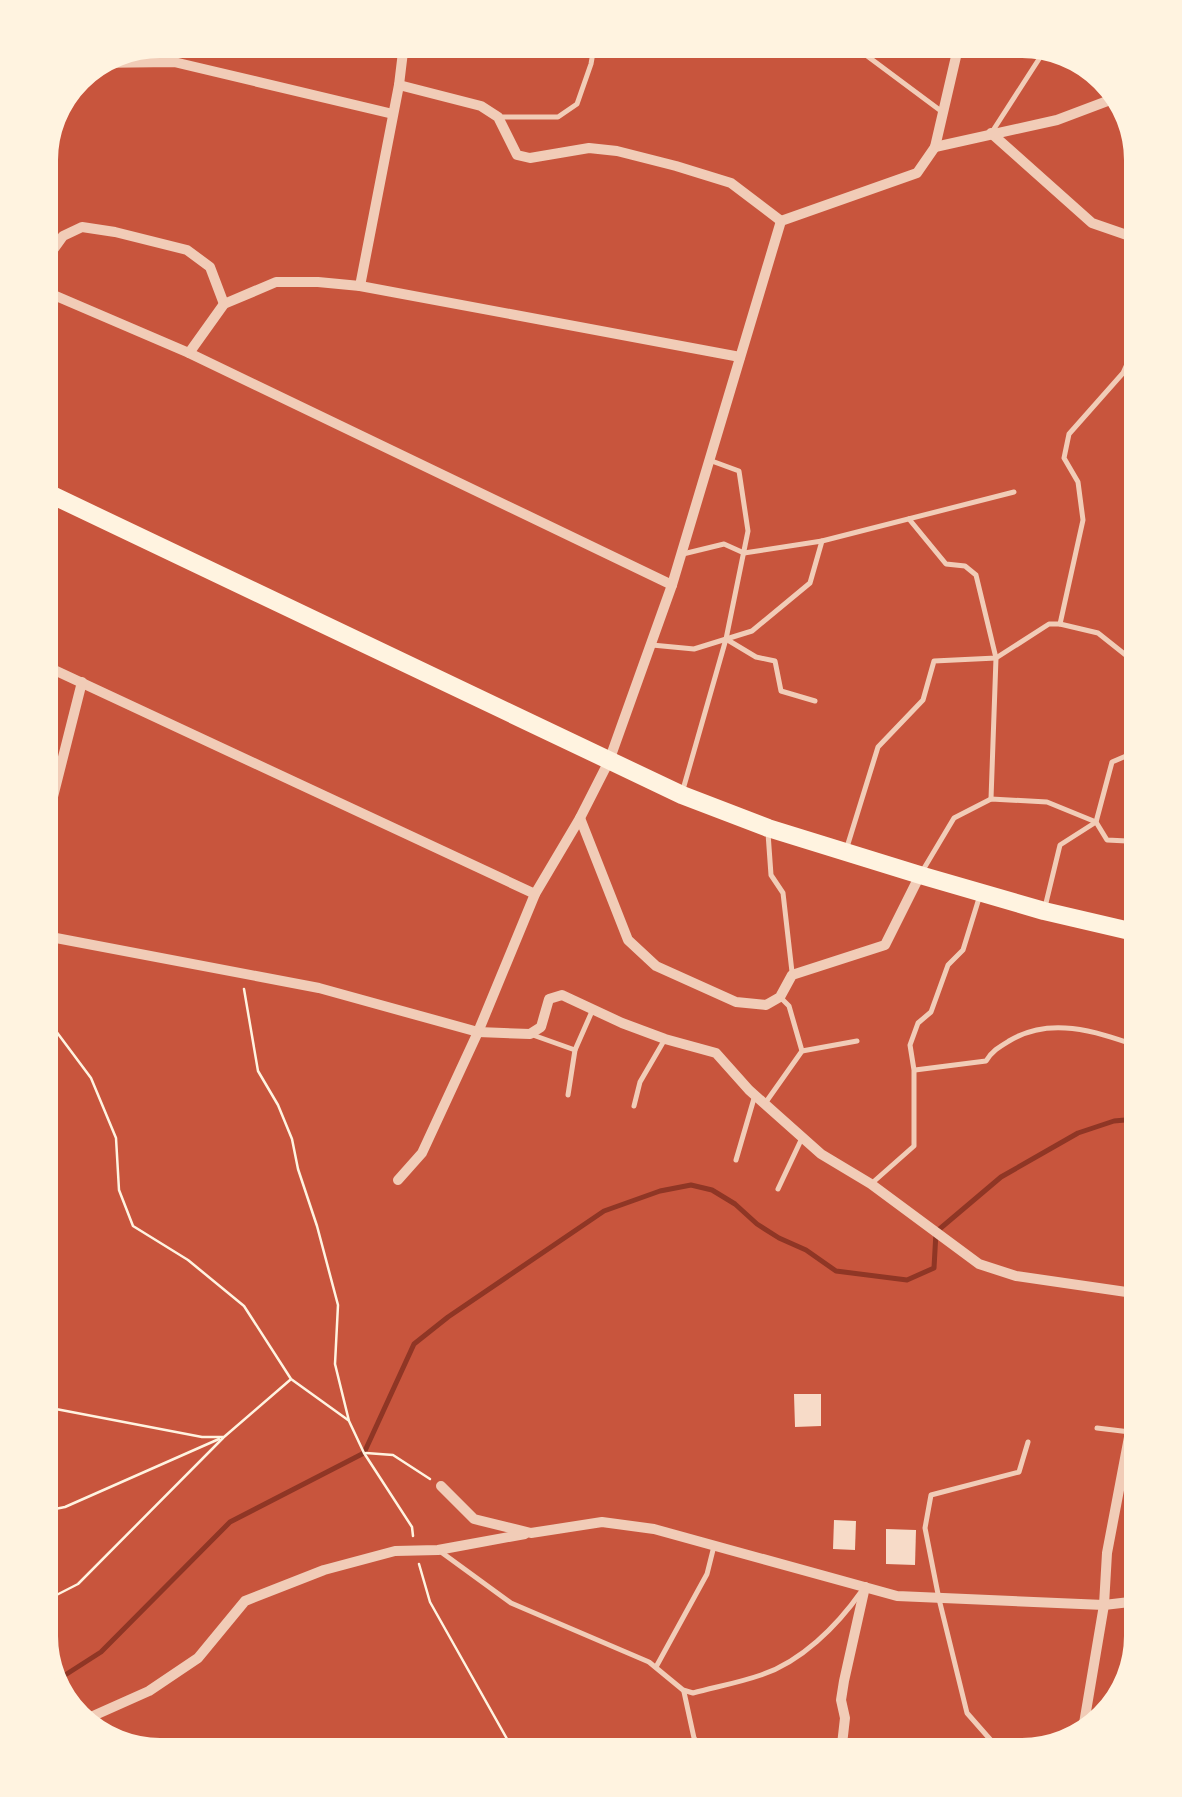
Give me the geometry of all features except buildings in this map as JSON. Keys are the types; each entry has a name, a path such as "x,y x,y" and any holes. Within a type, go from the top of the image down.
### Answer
{"highway":[{"path":"53,496 682,795 768,828 1044,911 1130,931"}],"street":[{"path":"360,286 403,53"},
{"path":"782,221 918,172 935,147 957,53"},
{"path":"116,63 174,62 393,114"},
{"path":"399,85 481,106 498,117 517,156 530,158 589,148 617,151 731,183 782,221"},
{"path":"935,147 1057,120 1111,100"},
{"path":"991,133 1092,222 1130,236"},
{"path":"398,1180 422,1153 535,894 608,762 682,554 782,221"},
{"path":"53,250 63,236 82,227 187,250 210,267 224,304"},
{"path":"188,354 224,304 276,282 318,282 360,286 740,357"},
{"path":"53,295 188,354 672,585"},
{"path":"53,669 535,894"},
{"path":"53,797 82,682"},
{"path":"580,818 628,940 656,966 736,1002 766,1006 780,997 792,976 885,945 920,874"},
{"path":"53,937 319,988 478,1032 530,1034 540,1027 549,998 562,995 665,1039 716,1052 755,1095 821,1154 871,1184 979,1264 1016,1276 1130,1293"},
{"path":"1084,1724 1104,1605 1107,1553 1130,1432"},
{"path":"440,1486 474,1520 531,1533"},
{"path":"89,1718 149,1691 198,1658 246,1602 324,1570 394,1551 438,1550 602,1522 654,1529 897,1596 1104,1605 1130,1602"},
{"path":"842,1744 841,1700 865,1587"}],"lane":[{"path":"498,117 558,118 577,104 593,53"},
{"path":"863,53 943,113"},
{"path":"991,133 1042,55"},
{"path":"1060,624 1083,520 1078,482 1064,458 1069,434 1122,373 1130,356"},
{"path":"682,795 726,639 748,530 739,471 710,460"},
{"path":"682,554 724,544 744,553 822,541 1014,492"},
{"path":"910,519 946,564 965,566 976,575 996,658 991,800"},
{"path":"652,645 694,649 752,632 810,583 822,541"},
{"path":"846,850 878,747 922,700 934,660 996,658 1048,624 1098,633 1130,658"},
{"path":"726,639 756,657 775,660 782,691 815,701"},
{"path":"1044,911 1060,844 1096,822 1112,762 1130,754"},
{"path":"920,874 954,818 991,800 1047,802 1096,822 1107,840 1130,841"},
{"path":"768,828 772,875 784,893 792,976"},
{"path":"871,1184 914,1146 914,1070 910,1045 918,1023 931,1012 948,965 963,950 981,892"},
{"path":"780,997 789,1006 802,1052"},
{"path":"568,1095 575,1050 593,1010"},
{"path":"914,1070 986,1061 991,1052 1024,1032 1065,1026 1130,1043"},
{"path":"530,1034 575,1050"},
{"path":"634,1106 640,1082 665,1039"},
{"path":"765,1104 802,1052 856,1041"},
{"path":"736,1160 755,1095"},
{"path":"778,1189 802,1138"},
{"path":"1097,1428 1130,1432"},
{"path":"995,1744 968,1713 925,1528 931,1495 1019,1472 1028,1442"},
{"path":"656,1667 706,1574 714,1546"},
{"path":"438,1550 511,1603 649,1662 692,1693 764,1674 797,1656 844,1617 865,1587"},
{"path":"684,1690 698,1744"}],"path":[{"path":"241,973 258,1071 292,1139 338,1305 335,1364 350,1421 364,1453 412,1526 430,1602 510,1744"},
{"path":"53,1028 90,1078 116,1138 120,1190 133,1226 188,1260 244,1306 291,1380 350,1421"},
{"path":"53,1597 78,1584 224,1437 291,1380"},
{"path":"53,1408 202,1437 224,1437"},
{"path":"53,1509 224,1437"},
{"path":"364,1453 393,1455 440,1486"}],"waterway":[{"path":"61,1677 101,1652 230,1522 364,1453 414,1344 604,1211 660,1191 691,1185 712,1190 757,1224 836,1271 907,1280 934,1268 936,1232 1001,1177 1078,1133 1130,1120"}]}
